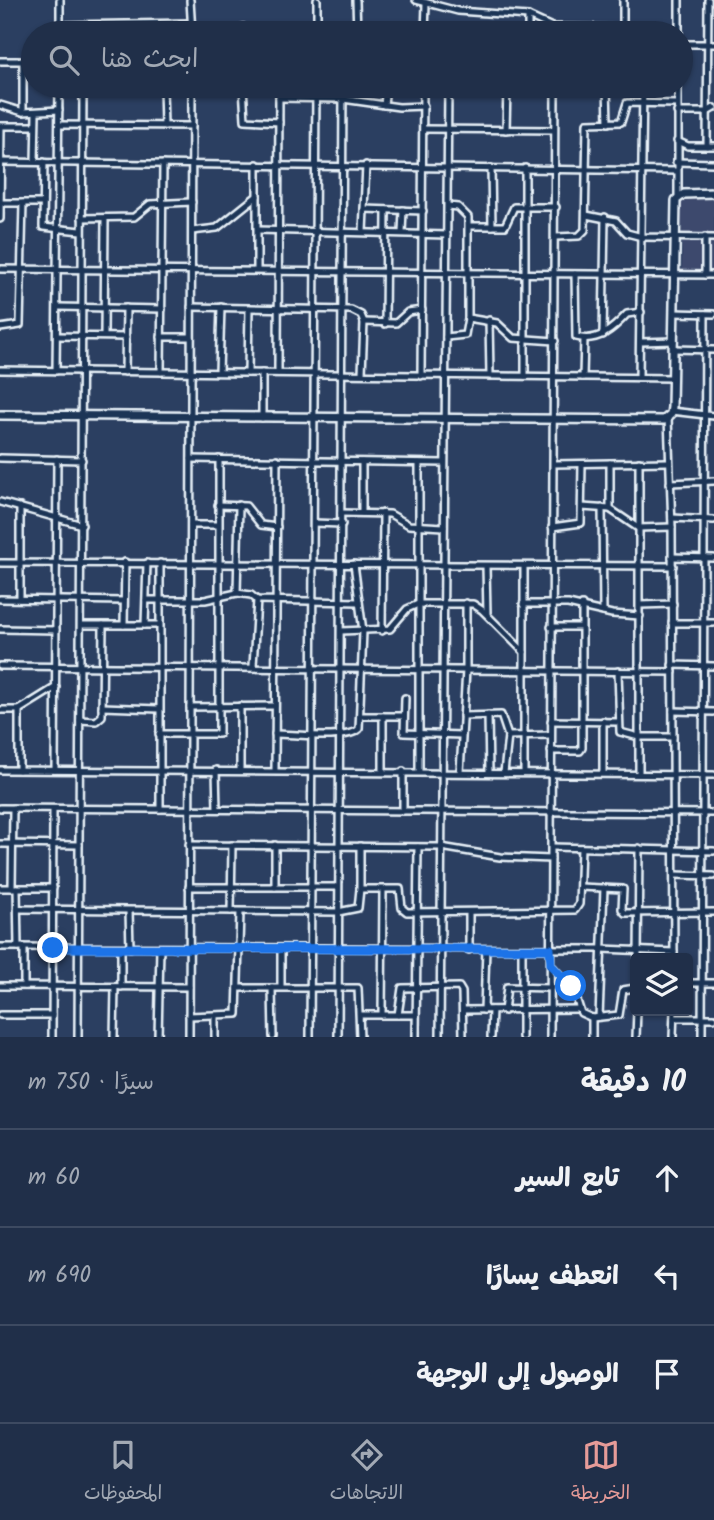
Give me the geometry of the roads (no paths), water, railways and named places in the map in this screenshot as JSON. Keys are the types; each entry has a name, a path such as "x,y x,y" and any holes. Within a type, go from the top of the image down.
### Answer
{"main road":[{"path":"0,415 658,420 670,414 678,196 714,193"}],"street":[{"path":"60,0 60,21"},
{"path":"190,0 192,21"},
{"path":"317,0 317,21"},
{"path":"356,0 357,21"},
{"path":"416,0 458,11 528,16 537,21"},
{"path":"622,21 623,0"},
{"path":"679,0 679,21"},
{"path":"677,141 688,146 710,146 707,112 711,44 708,0"},
{"path":"425,21 426,4"},
{"path":"528,16 528,21"},
{"path":"693,44 711,44"},
{"path":"0,61 21,61"},
{"path":"23,98 23,112"},
{"path":"56,371 60,98"},
{"path":"78,1037 83,98"},
{"path":"163,98 164,126"},
{"path":"189,1037 192,98"},
{"path":"244,98 245,120 279,122"},
{"path":"278,373 279,98 344,99 384,105 424,106"},
{"path":"384,105 385,98"},
{"path":"421,376 424,98"},
{"path":"440,1037 447,98"},
{"path":"506,130 507,98"},
{"path":"550,1037 551,566 556,419 555,98"},
{"path":"607,98 608,123"},
{"path":"639,377 643,98"},
{"path":"677,98 678,196"},
{"path":"310,1037 316,99"},
{"path":"338,1037 344,99"},
{"path":"556,237 583,235 586,215 587,123 622,121 627,103 643,102 707,112 714,108"},
{"path":"0,106 36,113 59,110"},
{"path":"35,162 36,113"},
{"path":"59,125 192,126"},
{"path":"0,219 1,126 36,126"},
{"path":"424,129 554,130"},
{"path":"0,162 676,171"},
{"path":"676,162 714,163"},
{"path":"44,163 43,227 81,231"},
{"path":"161,372 163,163"},
{"path":"257,164 257,270"},
{"path":"363,232 366,165"},
{"path":"491,168 492,226"},
{"path":"525,376 526,168"},
{"path":"192,231 217,228 257,197"},
{"path":"82,218 134,217 147,205 162,201 192,202"},
{"path":"1,203 43,203"},
{"path":"0,328 20,327 23,203"},
{"path":"446,337 465,335 468,318 470,226 462,209 448,206"},
{"path":"470,226 505,226 512,208 556,207"},
{"path":"365,209 423,211"},
{"path":"385,324 386,210"},
{"path":"402,233 403,210"},
{"path":"586,215 616,221 627,233 642,237 714,238"},
{"path":"603,335 605,217"},
{"path":"104,219 104,336"},
{"path":"258,230 447,235"},
{"path":"705,237 705,275"},
{"path":"0,269 714,275"},
{"path":"576,274 575,334 584,339 603,335 612,330 627,314 641,312"},
{"path":"58,307 162,309"},
{"path":"191,307 342,308 356,312 364,323 362,373"},
{"path":"219,372 221,307"},
{"path":"125,372 126,308"},
{"path":"248,373 249,308"},
{"path":"364,323 396,323 408,312 422,310"},
{"path":"674,313 714,314"},
{"path":"702,1037 705,314"},
{"path":"468,318 489,320 503,327 513,338 555,341"},
{"path":"489,320 489,376"},
{"path":"57,336 126,337"},
{"path":"161,337 191,337"},
{"path":"583,377 584,339"},
{"path":"640,342 714,350"},
{"path":"0,370 673,378"},
{"path":"262,373 262,418"},
{"path":"674,953 673,527 668,462 670,414 714,416"},
{"path":"0,458 82,460"},
{"path":"55,770 57,459"},
{"path":"191,459 444,463"},
{"path":"159,734 219,734 219,459"},
{"path":"275,771 277,459"},
{"path":"362,462 362,513"},
{"path":"639,462 639,772"},
{"path":"554,464 668,462"},
{"path":"419,463 419,771"},
{"path":"610,463 610,509"},
{"path":"552,527 578,525 582,520 582,464"},
{"path":"670,483 714,481"},
{"path":"0,502 82,525"},
{"path":"218,505 239,505 250,509 261,525 276,527"},
{"path":"237,593 239,505"},
{"path":"20,507 20,599"},
{"path":"582,508 610,509 638,528 673,527"},
{"path":"602,508 603,612"},
{"path":"341,513 383,513 420,527 444,527"},
{"path":"382,631 383,513"},
{"path":"672,518 714,520"},
{"path":"314,523 341,524"},
{"path":"191,525 218,525"},
{"path":"672,557 714,558"},
{"path":"124,625 125,562"},
{"path":"0,563 313,562 384,565 673,566"},
{"path":"145,625 147,563"},
{"path":"159,809 160,563"},
{"path":"275,734 340,735 357,732 361,716 360,668 363,631 354,564"},
{"path":"486,566 487,614"},
{"path":"524,566 524,773"},
{"path":"146,600 218,599 237,593 251,595 257,600 359,602"},
{"path":"0,599 124,601"},
{"path":"253,666 257,600"},
{"path":"341,631 390,629 407,609 418,604 466,603 478,606 524,652"},
{"path":"460,772 466,670 466,603"},
{"path":"523,604 582,605 603,612 640,616"},
{"path":"640,605 673,604"},
{"path":"551,751 581,750 582,605"},
{"path":"672,623 714,623"},
{"path":"81,625 159,625"},
{"path":"80,720 99,721 102,707 103,625"},
{"path":"551,627 581,628"},
{"path":"0,629 56,630"},
{"path":"0,666 312,666 341,669 640,671 714,666"},
{"path":"618,671 620,732 639,737 673,737"},
{"path":"0,710 19,710 56,687"},
{"path":"405,698 404,733 461,735"},
{"path":"190,706 275,706"},
{"path":"240,706 240,770"},
{"path":"102,707 159,709"},
{"path":"19,710 19,770"},
{"path":"673,711 714,712"},
{"path":"488,715 489,773"},
{"path":"361,716 404,716"},
{"path":"383,716 383,771"},
{"path":"463,716 503,716 508,736 504,773"},
{"path":"551,721 618,722"},
{"path":"603,722 603,772"},
{"path":"508,736 551,735"},
{"path":"489,751 505,752"},
{"path":"0,770 639,772 714,775"},
{"path":"216,770 217,809"},
{"path":"402,771 402,811"},
{"path":"0,808 714,813"},
{"path":"13,808 12,844 24,986"},
{"path":"52,1037 53,808"},
{"path":"0,844 79,845"},
{"path":"189,845 441,847 500,857 551,859"},
{"path":"231,911 232,845"},
{"path":"275,845 275,887"},
{"path":"18,909 338,912 358,908 360,846"},
{"path":"416,1037 418,847"},
{"path":"552,847 714,851"},
{"path":"360,889 400,889 404,911 551,912 577,908 581,848"},
{"path":"638,950 639,848"},
{"path":"674,876 714,876"},
{"path":"189,887 338,887"},
{"path":"580,887 623,888 623,911 638,914 714,912"},
{"path":"0,888 53,888"},
{"path":"599,1017 604,888"},
{"path":"382,1015 383,890"},
{"path":"129,911 130,948"},
{"path":"189,1016 237,1014 240,912"},
{"path":"469,912 470,950"},
{"path":"0,947 601,949 660,953"},
{"path":"114,1037 121,948"},
{"path":"158,1037 160,948"},
{"path":"281,948 281,987"},
{"path":"486,949 491,1037"},
{"path":"522,949 522,1037"},
{"path":"551,965 573,990 579,1009"},
{"path":"693,983 714,983"},
{"path":"0,986 189,987"},
{"path":"504,1010 507,987 551,988"},
{"path":"238,988 361,989 360,1037"},
{"path":"272,988 273,1037"},
{"path":"398,1015 400,990 461,989 463,1037"},
{"path":"463,1010 579,1009 592,1018 619,1015 623,990 630,989"},
{"path":"0,1015 52,1015"},
{"path":"360,1015 416,1015"},
{"path":"215,1016 215,1037"},
{"path":"636,1037 637,1016"},
{"path":"673,1037 674,1016"},
{"path":"688,1016 714,1018"},
{"path":"592,1018 592,1037"}]}
